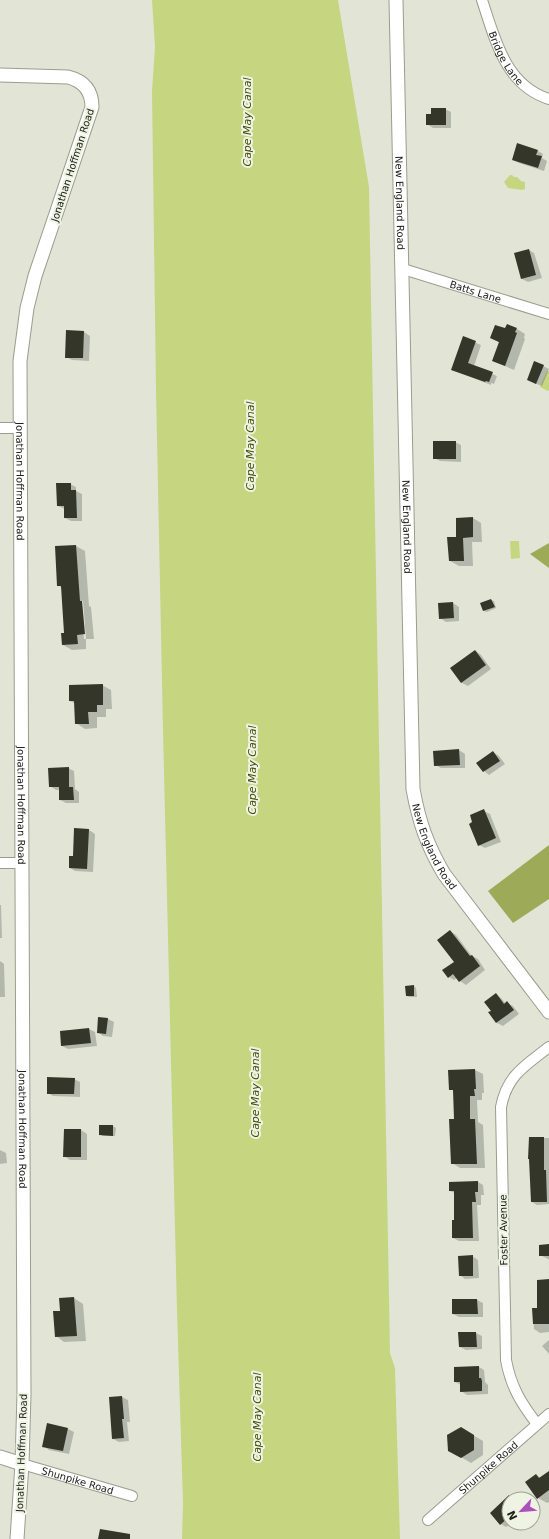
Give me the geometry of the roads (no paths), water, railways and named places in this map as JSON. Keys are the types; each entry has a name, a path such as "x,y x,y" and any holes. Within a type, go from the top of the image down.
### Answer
{"street":[{"name":"New England Road","path":"396,0 414,789 417,810 422,830 432,853 444,874 549,1012"},
{"name":"Bridge Lane","path":"482,0 499,51 512,72 524,87 549,99"},
{"name":"Jonathan Hoffman Road","path":"0,74 77,79 89,90 92,98 92,107 35,276 27,308 20,361 24,1394 22,1464 17,1539"},
{"name":"Batts Lane","path":"402,269 549,314"},
{"path":"0,428 21,428"},
{"path":"0,863 22,863"},
{"name":"Foster Avenue","path":"537,1424 520,1401 514,1389 506,1360 501,1107 508,1083 516,1073 549,1046"},
{"name":"Shunpike Road","path":"428,1520 549,1414"},
{"name":"Shunpike Road","path":"0,1457 132,1496"}],"water":[{"name":"Cape May Canal","path":"152,0 338,0 369,187 390,1353 395,1368 400,1539 182,1539 183,1503 177,1311 156,390 152,91 155,47"},
{"path":"510,175 525,182 525,189 508,188 504,182"},
{"path":"547,371 549,371 548,391 540,387"},
{"path":"510,541 519,541 520,558 511,559"}]}
